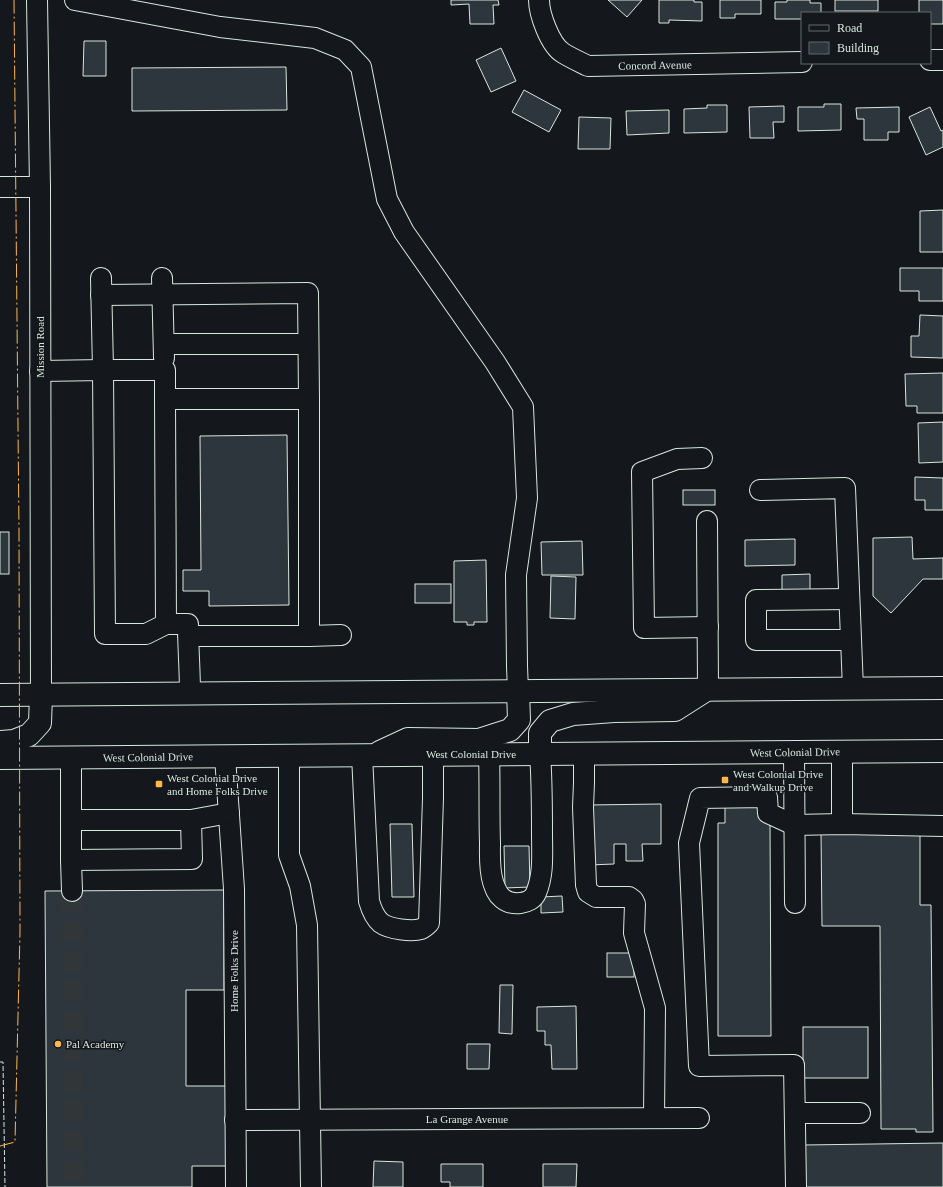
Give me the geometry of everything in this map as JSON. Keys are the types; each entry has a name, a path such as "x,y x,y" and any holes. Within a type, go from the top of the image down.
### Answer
{"highway":[{"path":"0,695 943,688"},
{"path":"540,754 540,733 550,721 573,714 614,710 675,710 708,690"},
{"path":"368,755 408,739 479,740 510,730 519,720 518,691"},
{"path":"0,742 29,736 40,723 41,695"},
{"name":"West Colonial Drive","path":"0,758 943,751"}],"street":[{"name":"Mission Road","path":"37,0 40,186 41,695"},
{"path":"75,0 220,26 315,38 345,50 361,67 387,199 404,232 495,362 523,407 527,498 516,575 518,691"},
{"name":"Concord Avenue","path":"539,4 548,34 561,52 588,66 801,62"},
{"path":"931,60 943,60"},
{"path":"0,186 40,186"},
{"path":"190,694 188,624 166,624 146,634 105,634 101,286 162,286 308,293 309,636"},
{"path":"162,286 165,399 166,624"},
{"path":"164,344 308,344"},
{"path":"40,371 164,370"},
{"path":"165,399 309,399"},
{"path":"702,458 677,459 642,472 644,628 708,627"},
{"path":"760,490 845,488 853,689"},
{"path":"707,521 708,690"},
{"path":"850,599 756,600 756,640 851,640"},
{"path":"188,636 341,635"},
{"path":"794,752 795,903"},
{"path":"842,752 842,824"},
{"path":"489,754 490,853 492,880 498,894 503,899 522,903 534,898 542,873 542,783 540,754"},
{"path":"584,754 583,807 586,884 588,892 596,897 629,897 635,904 634,933 655,1008 654,1118"},
{"path":"368,755 364,799 369,900 371,908 380,922 393,928 414,930 421,929 429,923 433,755"},
{"name":"Home Folks Drive","path":"225,756 234,889 236,1187"},
{"path":"289,756 289,855 300,886 307,925 311,1187"},
{"path":"72,758 72,891"},
{"path":"796,1187 794,1065 699,1066 689,843 700,798 767,797 768,813 794,825 842,824 943,826"},
{"path":"71,820 191,820 229,813"},
{"path":"72,860 192,859 191,820"},
{"path":"795,1113 860,1112"},
{"name":"La Grange Avenue","path":"235,1120 699,1118"}],"building":[{"path":"451,0 498,0 499,5 493,5 494,24 470,24 469,4 451,5"},
{"path":"608,0 642,0 627,17"},
{"path":"659,0 694,0 694,2 702,2 702,21 669,20 669,23 659,23"},
{"path":"720,0 761,0 761,14 735,14 735,18 720,18"},
{"path":"787,0 810,0 810,3 821,3 821,12 801,12 801,19 775,19 775,2 787,2"},
{"path":"835,0 878,0 878,11 835,11"},
{"path":"919,0 943,0 943,24 931,24 931,12 919,12"},
{"path":"84,41 106,41 106,76 83,76"},
{"path":"501,48 516,81 491,92 476,60"},
{"path":"286,67 287,110 132,111 132,68"},
{"path":"524,90 561,110 549,132 512,112"},
{"path":"824,104 841,104 841,130 798,131 798,107 824,107"},
{"path":"707,105 727,105 727,132 684,133 684,109 707,108"},
{"path":"784,106 784,122 773,122 774,138 750,138 749,107"},
{"path":"899,107 899,132 888,132 888,140 864,140 864,119 857,119 856,108"},
{"path":"930,107 941,131 943,130 943,147 926,155 909,117"},
{"path":"669,110 669,133 627,135 626,111"},
{"path":"579,117 611,118 610,149 578,149"},
{"path":"943,210 943,252 920,252 920,211"},
{"path":"900,268 943,268 943,301 919,301 919,291 900,291"},
{"path":"920,315 943,316 943,358 911,357 911,336 919,336"},
{"path":"943,373 943,413 917,413 917,406 906,406 905,374"},
{"path":"943,422 943,462 919,463 918,423"},
{"path":"287,435 289,605 209,606 209,591 183,591 183,570 201,570 200,436"},
{"path":"915,477 943,478 943,510 925,510 925,500 915,500"},
{"path":"683,490 715,490 715,505 683,505"},
{"path":"0,532 9,532 9,574 0,574"},
{"path":"912,537 913,559 943,558 943,579 923,579 891,613 873,596 873,538"},
{"path":"795,539 795,565 745,566 745,540"},
{"path":"582,541 583,575 542,575 541,542"},
{"path":"486,560 487,622 474,622 474,625 467,625 467,622 454,622 454,561"},
{"path":"810,574 810,595 782,596 782,575"},
{"path":"551,576 576,577 575,619 550,618"},
{"path":"415,584 451,584 451,603 415,603"},
{"path":"725,803 761,803 761,821 770,821 771,1036 718,1036 718,823 725,823"},
{"path":"661,804 661,844 642,844 643,861 626,861 626,844 614,844 614,864 589,865 588,805"},
{"path":"390,824 412,824 414,897 392,897"},
{"path":"920,830 920,905 931,905 933,1132 916,1132 916,1129 881,1129 880,926 822,926 821,831"},
{"path":"504,846 529,846 530,887 505,888"},
{"path":"224,890 224,990 186,990 186,1086 226,1086 227,1166 192,1166 192,1187 47,1187 45,891"},
{"path":"562,896 563,912 541,913 541,897"},
{"path":"607,953 634,953 634,977 607,977"},
{"path":"500,985 513,985 512,1034 499,1033"},
{"path":"576,1006 577,1069 552,1069 551,1045 545,1045 545,1031 537,1031 537,1007"},
{"path":"803,1027 868,1027 868,1078 803,1078"},
{"path":"467,1044 490,1044 489,1069 467,1069"},
{"path":"943,1143 943,1187 805,1187 804,1145"},
{"path":"374,1161 403,1162 403,1187 373,1187"},
{"path":"441,1164 483,1164 483,1187 450,1187 450,1182 441,1182"},
{"path":"543,1164 577,1164 576,1187 543,1187"}],"tunnel":[{"path":"72,891 74,1187"}],"fence":[{"path":"0,1062 3,1062 5,1187"}],"power":[{"path":"0,1146 15,1142 20,932 19,532 14,0"}],"place":[{"name":"West Colonial Drive and Walkup Drive","path":"725,780"},
{"name":"West Colonial Drive and Home Folks Drive","path":"159,784"},
{"name":"Pal Academy","path":"58,1044"}]}
